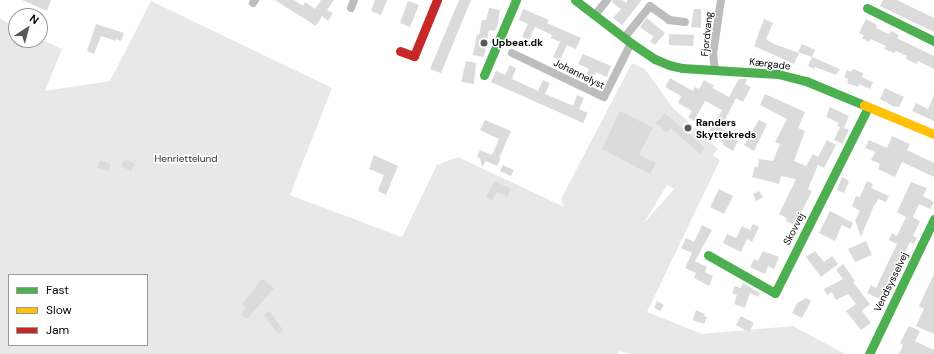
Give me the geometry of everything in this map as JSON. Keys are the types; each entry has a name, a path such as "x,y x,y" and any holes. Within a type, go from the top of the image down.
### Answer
{"street":[{"path":"351,8 354,0"},
{"path":"400,51 414,56 437,0"},
{"path":"484,75 516,0"},
{"name":"Kærgade","path":"575,0 627,40 655,59 668,65 682,68 715,69 784,75 806,81 934,134"},
{"path":"595,15 607,0"},
{"name":"Fjordvang","path":"715,69 713,54 721,0"},
{"path":"627,40 650,6 669,20 685,22"},
{"path":"867,8 934,41"},
{"name":"Johannelyst","path":"512,53 604,97 627,40"},
{"name":"Skovvej","path":"708,255 775,292 868,107"},
{"name":"Vendsysselvej","path":"869,354 934,219"}],"green space":[{"name":"Henriettelund","path":"151,1 332,88 290,195 402,237 437,165 458,157 564,207 561,199 632,63 645,69 673,108 718,149 713,155 720,160 647,312 702,334 793,326 845,354 630,354 620,351 618,354 0,354 0,18 8,23 8,48 48,48 48,43 62,49 45,91 110,81","holes":["667,185 674,189 644,223"]}],"building":[{"path":"22,0 51,0 48,8 40,8"},
{"path":"275,0 294,0 303,6 305,2 315,9 321,0 334,0 327,10 333,13 328,21 322,16 316,26"},
{"path":"375,0 387,0 381,15 371,11"},
{"path":"459,0 471,0 441,73 430,69"},
{"path":"612,0 622,0 626,3 628,0 642,0 622,25 613,18 621,9 612,2"},
{"path":"883,0 897,0 934,18 934,32 880,6"},
{"path":"408,1 419,5 410,27 400,23"},
{"path":"489,8 500,10 498,24 495,31 489,30 484,57 473,55 477,34 479,35 482,20 486,20"},
{"path":"523,9 549,20 547,23 581,38 576,49 567,45 560,60 553,57 560,42 551,38 552,35 535,27 529,40 522,37 528,24 519,20"},
{"path":"694,9 701,9 701,28 691,27"},
{"path":"647,18 665,33 655,45 650,41 654,37 640,27"},
{"path":"764,19 773,23 766,39 774,44 799,53 794,64 754,46"},
{"path":"866,19 877,25 876,28 889,34 891,31 899,35 897,38 934,56 934,69 918,61 917,64 906,59 907,56 896,51 894,53 884,49 886,46 871,39 869,42 862,38 864,35 859,33"},
{"path":"96,24 124,33 121,41 116,39 116,41 101,36 94,54 87,51"},
{"path":"669,34 694,35 693,46 669,45"},
{"path":"802,44 815,50 812,57 798,52"},
{"path":"583,54 611,66 607,77 596,72 591,83 584,80 589,69 578,64"},
{"path":"812,57 840,69 836,75 815,67 814,69 808,66"},
{"path":"466,61 476,63 474,84 461,82"},
{"path":"510,65 516,68 512,79 538,91 543,80 550,83 545,94 573,106 577,95 584,98 579,109 588,113 583,123 491,82 496,71 505,75"},
{"path":"853,69 863,73 862,77 873,82 870,89 859,84 858,87 847,83 848,79 844,77 847,70 851,72"},
{"path":"670,78 693,91 695,87 699,89 704,80 714,86 712,88 729,97 739,79 747,79 745,84 751,87 743,102 736,98 721,128 729,132 727,135 738,141 733,151 723,145 723,141 708,133 722,110 705,101 694,121 688,117 692,111 678,103 681,96 665,87"},
{"path":"885,88 904,97 899,107 895,107 880,99"},
{"path":"765,94 805,112 798,128 805,131 794,161 806,166 813,154 818,157 827,140 836,145 824,168 818,165 808,189 812,191 795,225 786,221 787,218 779,214 796,179 781,176 779,184 752,177 755,166 758,167 759,159 773,161 780,144 775,142 787,119 760,105"},
{"path":"934,95 934,121 912,111 916,103 928,109"},
{"path":"830,107 849,116 844,128 849,130 842,144 834,140 840,127 837,126 839,123 826,117"},
{"path":"620,111 653,128 639,154 656,163 650,174 602,149"},
{"path":"665,113 705,148 700,154 671,128 667,133 656,123"},
{"path":"485,120 511,131 497,166 486,161 482,167 480,158 477,157 480,150 492,155 499,139 480,130"},
{"path":"759,120 767,124 754,151 744,145"},
{"path":"892,136 910,144 907,150 934,163 934,177 902,162 895,177 878,169 880,164 871,160 875,152 865,148 869,140 887,148"},
{"path":"374,155 398,166 386,195 378,191 384,175 369,169"},
{"path":"125,159 135,164 131,171 121,166"},
{"path":"100,160 111,164 109,171 98,168"},
{"path":"503,165 514,170 511,176 500,171"},
{"path":"842,177 849,181 844,193 837,190"},
{"path":"495,181 511,189 507,197 497,192 492,200 486,197"},
{"path":"867,181 873,184 871,188 889,196 886,202 878,199 874,205 861,237 855,220 860,211 852,206 856,196 860,197"},
{"path":"911,182 927,188 923,196 934,202 930,209 919,204 913,217 920,221 913,236 917,238 914,244 910,242 882,300 867,293 871,285 876,288 897,244 889,240 892,233 897,236 906,217 897,212"},
{"path":"719,189 733,196 724,214 710,207"},
{"path":"759,191 763,197 756,201 753,194"},
{"path":"830,211 853,223 850,229 842,225 835,241 819,233"},
{"path":"753,224 759,227 752,242 747,239 741,252 723,243 727,234 736,238 742,226 750,230"},
{"path":"702,225 712,230 695,261 707,267 705,272 713,276 709,286 694,278 696,273 685,268 692,253 681,248 686,238 694,242"},
{"path":"866,241 872,255 855,262 848,249"},
{"path":"763,251 779,257 774,269 768,266 765,274 750,267 754,259 758,261"},
{"path":"815,251 824,262 832,256 838,264 821,277 806,257"},
{"path":"843,264 855,281 853,282 870,304 862,311 871,323 861,330 846,311 856,304 848,294 836,300 832,292 827,295 824,289 843,279 836,270"},
{"path":"934,274 934,334 916,326 924,309 919,306"},
{"path":"262,279 274,288 247,319 241,314 246,308 242,304"},
{"path":"743,283 760,293 758,297 750,293 745,308 734,304 737,295 732,293 735,286 741,288"},
{"path":"806,298 811,301 802,318 792,313 797,303"},
{"path":"657,301 664,305 660,311 654,308"},
{"path":"696,310 705,314 704,316 707,317 704,324 693,320"},
{"path":"269,311 283,330 278,334 264,315"},
{"path":"741,316 754,323 749,332 736,325"},
{"path":"909,326 920,331 915,341 934,350 934,354 899,354 903,345 900,343"}],"traffic: fast":[{"path":"484,75 516,0"},
{"path":"575,0 631,43 655,59 669,65 682,68 778,74 806,81 864,105"},
{"path":"867,8 934,41"},
{"path":"708,255 775,293 868,107"},
{"path":"869,354 934,219"}],"traffic: slow":[{"path":"864,105 934,134"}],"traffic: jam":[{"path":"400,51 414,56 437,0"}],"place":[{"name":"Upbeat.dk","path":"484,43"},
{"name":"Randers Skyttekreds","path":"688,128"}]}
